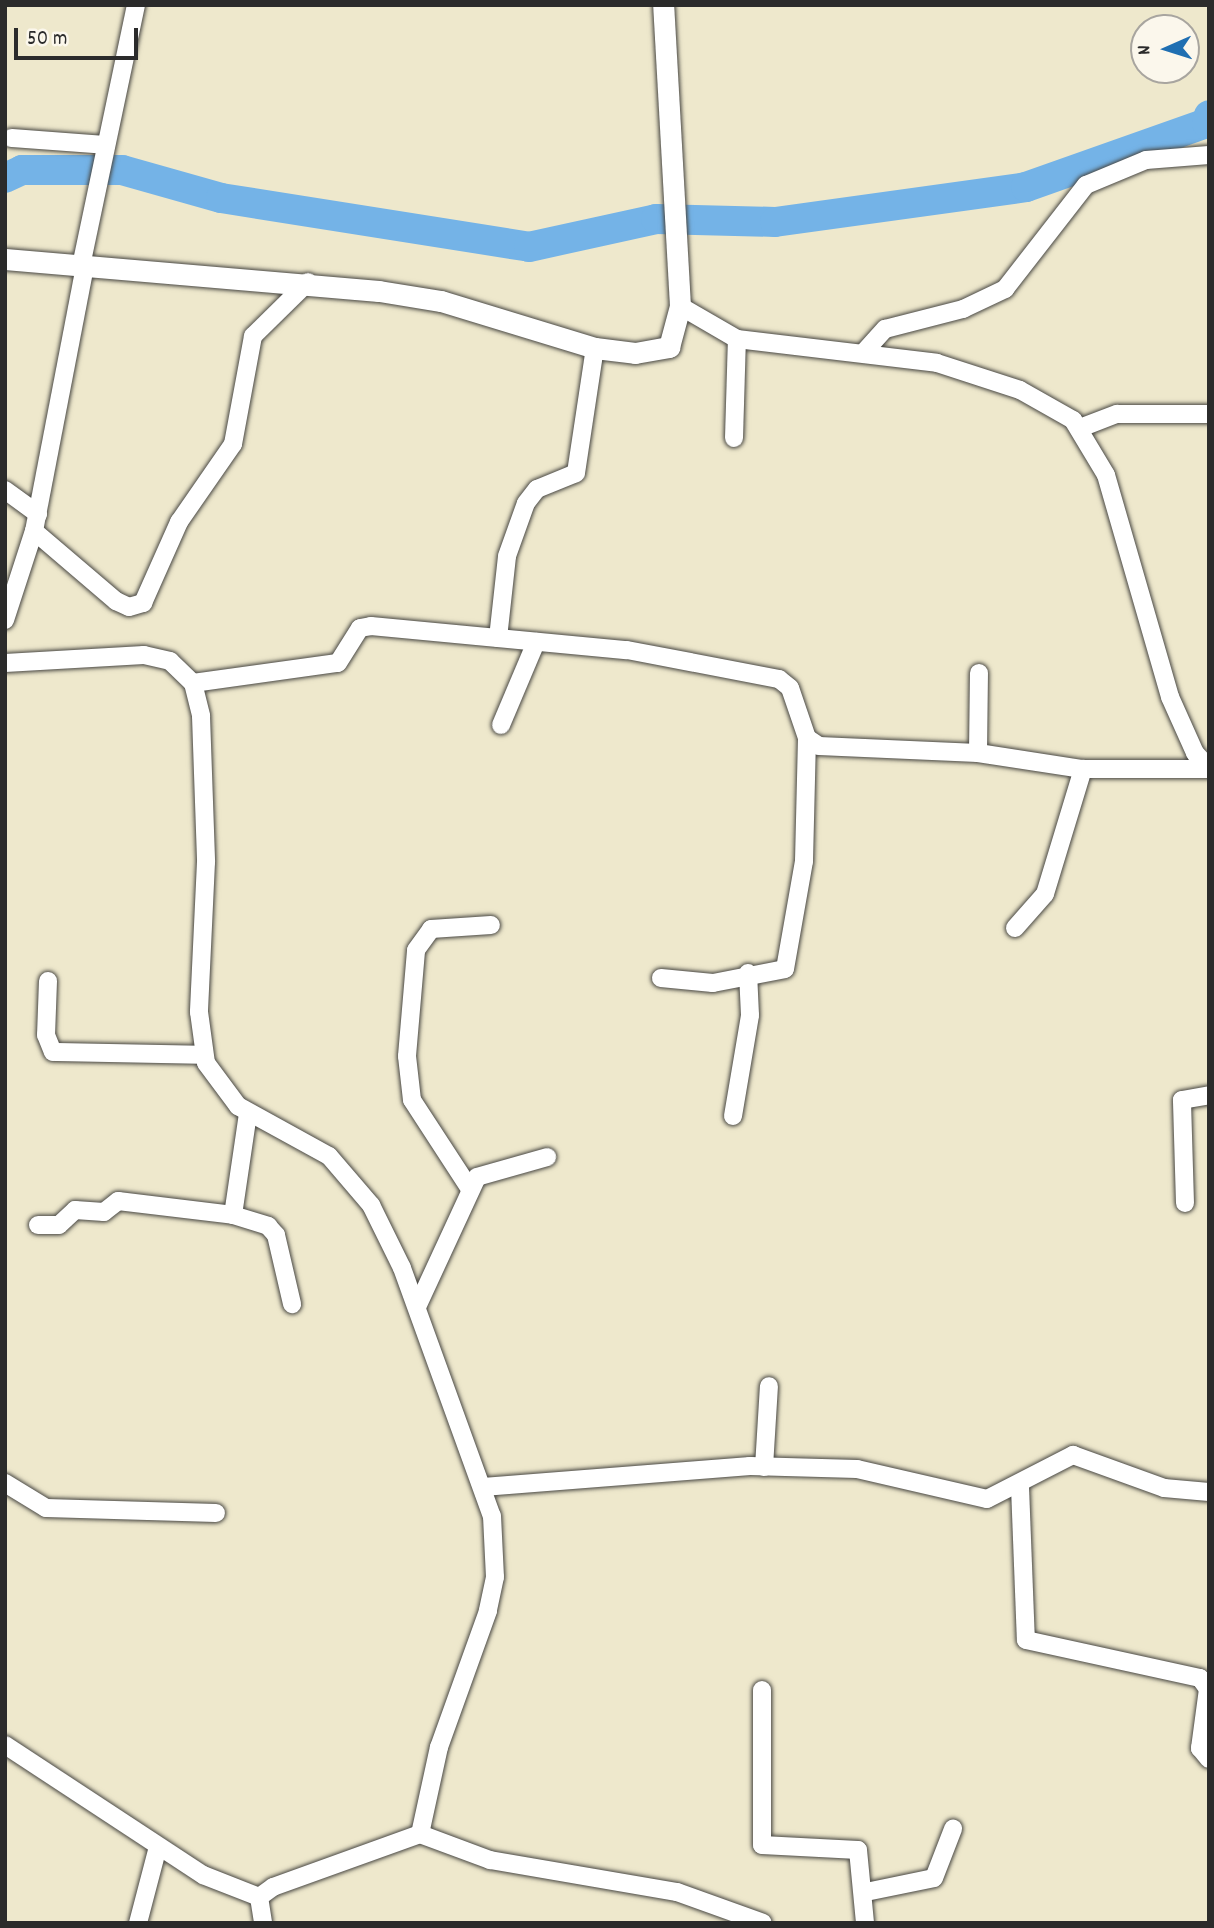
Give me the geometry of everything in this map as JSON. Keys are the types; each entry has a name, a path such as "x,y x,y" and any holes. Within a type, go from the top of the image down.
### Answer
{"main road":[{"path":"5,259 308,282 441,301 595,348 635,353 669,347 680,306 663,5"}],"street":[{"path":"5,620 36,522 105,147 136,5"},
{"path":"11,138 105,147"},
{"path":"865,351 886,330 1005,289 1086,185 1146,160 1209,155"},
{"path":"5,490 116,601 130,607 143,603 179,522 233,443 253,336 308,282"},
{"path":"680,306 737,339 865,351 992,380 1049,404 1080,428 1106,475 1170,697 1195,753 1209,768"},
{"path":"734,438 737,339"},
{"path":"498,638 507,556 526,503 537,489 576,473 595,348"},
{"path":"1080,428 1116,414 1209,414"},
{"path":"193,683 338,663 365,626 656,654 779,679 790,688 807,738 804,861 788,963 781,971 748,973 713,983 661,978"},
{"path":"501,724 536,642"},
{"path":"5,663 144,655 170,662 193,683 201,716 206,862 199,1012 204,1055 217,1084 248,1114 329,1156 349,1174 371,1205 417,1307 483,1487 492,1516 495,1577 439,1747 420,1834"},
{"path":"978,753 979,673"},
{"path":"807,738 826,747 978,753 1083,769 1209,768"},
{"path":"1015,928 1045,894 1083,769"},
{"path":"470,1189 412,1100 410,1029 422,933 491,925"},
{"path":"733,1116 750,1015 748,973"},
{"path":"48,981 46,1035 53,1052 204,1055"},
{"path":"1185,1203 1182,1100 1209,1095"},
{"path":"233,1215 248,1114"},
{"path":"417,1307 470,1189 487,1170 547,1157"},
{"path":"38,1225 59,1225 75,1210 104,1212 118,1201 233,1215 268,1226 276,1235 292,1304"},
{"path":"764,1467 769,1386"},
{"path":"483,1487 764,1467 887,1472 975,1499 1020,1487 1073,1455 1164,1488 1209,1492"},
{"path":"5,1483 46,1508 216,1513"},
{"path":"1020,1487 1026,1640 1200,1678 1208,1689 1200,1748 1209,1759"},
{"path":"762,1690 762,1845 858,1850 866,1892 865,1923"},
{"path":"5,1745 203,1875 259,1897 335,1861 420,1834 490,1860 677,1892 763,1923"},
{"path":"866,1892 934,1878 953,1829"},
{"path":"138,1923 158,1847"},
{"path":"259,1897 263,1923"}],"waterway":[{"path":"5,178 22,170 122,170 221,198 529,247 656,219 775,222 1026,187 1207,123 1209,115"}]}
